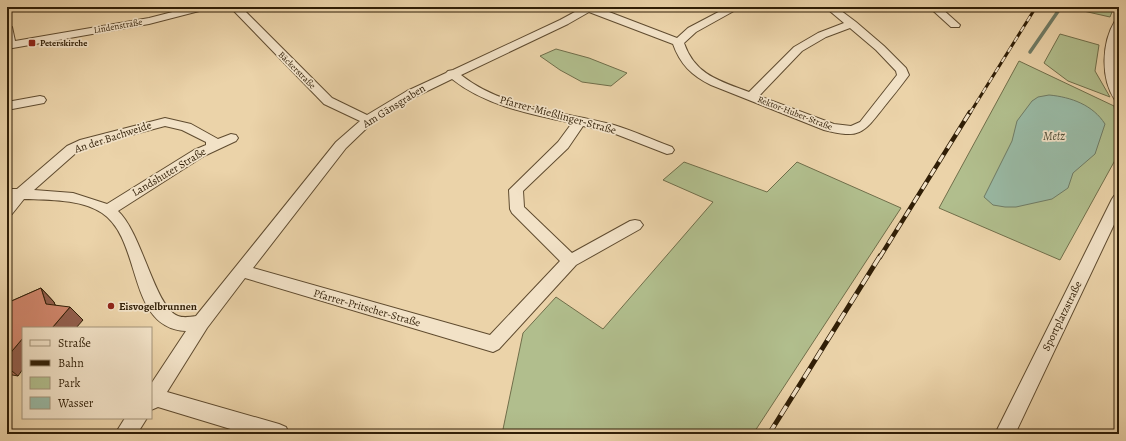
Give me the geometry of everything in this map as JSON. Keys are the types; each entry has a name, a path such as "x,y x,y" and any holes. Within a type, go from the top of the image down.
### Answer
{"street":[{"name":"Lindenstraße","path":"8,46 141,22 204,7"},
{"name":"Bäckerstraße","path":"235,7 328,101 368,120"},
{"path":"590,8 678,42 692,30 736,7"},
{"name":"Rektor-Huber-Straße","path":"678,42 681,52 688,64 700,76 787,112 844,131 856,130 864,124 903,75 902,70 852,24 830,7"},
{"path":"934,7 955,25"},
{"name":"Am Gänsgraben","path":"201,323 341,145 368,120 411,94 452,73 564,22 590,8"},
{"path":"1119,22 1110,47 1115,90 1119,97"},
{"path":"751,97 798,49 822,34 852,24"},
{"path":"7,27 8,46"},
{"name":"Pfarrer-Mießlinger-Straße","path":"452,73 458,79 475,90 500,101 611,129 667,150"},
{"path":"7,106 40,100"},
{"name":"An der Bachweide","path":"14,194 72,149 158,123 169,121 182,126 212,140 213,146"},
{"path":"579,122 563,145 516,190 517,209 570,261 635,226"},
{"name":"Landshuter Straße","path":"108,210 199,152 231,138"},
{"path":"7,210 14,194 76,198 108,210 121,221 158,310 171,321 190,324 201,323"},
{"name":"Sportplatzstraße","path":"1006,434 1119,199"},
{"name":"Pfarrer-Pritscher-Straße","path":"241,272 493,344 570,261"},
{"path":"201,323 153,399 279,434"},
{"path":"124,434 136,419"}],"green space":[{"path":"1081,7 1114,7 1110,17 1079,10"},
{"path":"1060,34 1099,45 1095,71 1110,97 1068,81 1044,63"},
{"path":"556,49 589,58 627,73 611,86 582,82 560,70 540,56"},
{"path":"1019,61 1114,106 1119,139 1119,153 1060,260 939,208"},
{"path":"684,162 767,192 797,162 901,208 753,434 502,434 523,333 556,297 603,329 713,202 663,180"}],"water":[{"name":"Metz","path":"1049,95 1081,103 1100,117 1105,124 1095,154 1073,173 1068,188 1052,199 1016,207 993,205 984,197 1012,141 1017,121 1032,101 1038,97"}],"building":[{"path":"41,288 46,304 70,307 53,327 22,327 22,339 7,357 7,303"}],"waterway":[{"path":"1030,52 1061,7"}],"railway":[{"path":"970,113 1036,7"},
{"path":"880,257 970,112"},
{"path":"769,434 880,256"}],"place":[{"name":"Peterskirche","path":"32,43"},
{"name":"Eisvogelbrunnen","path":"111,306"}]}
